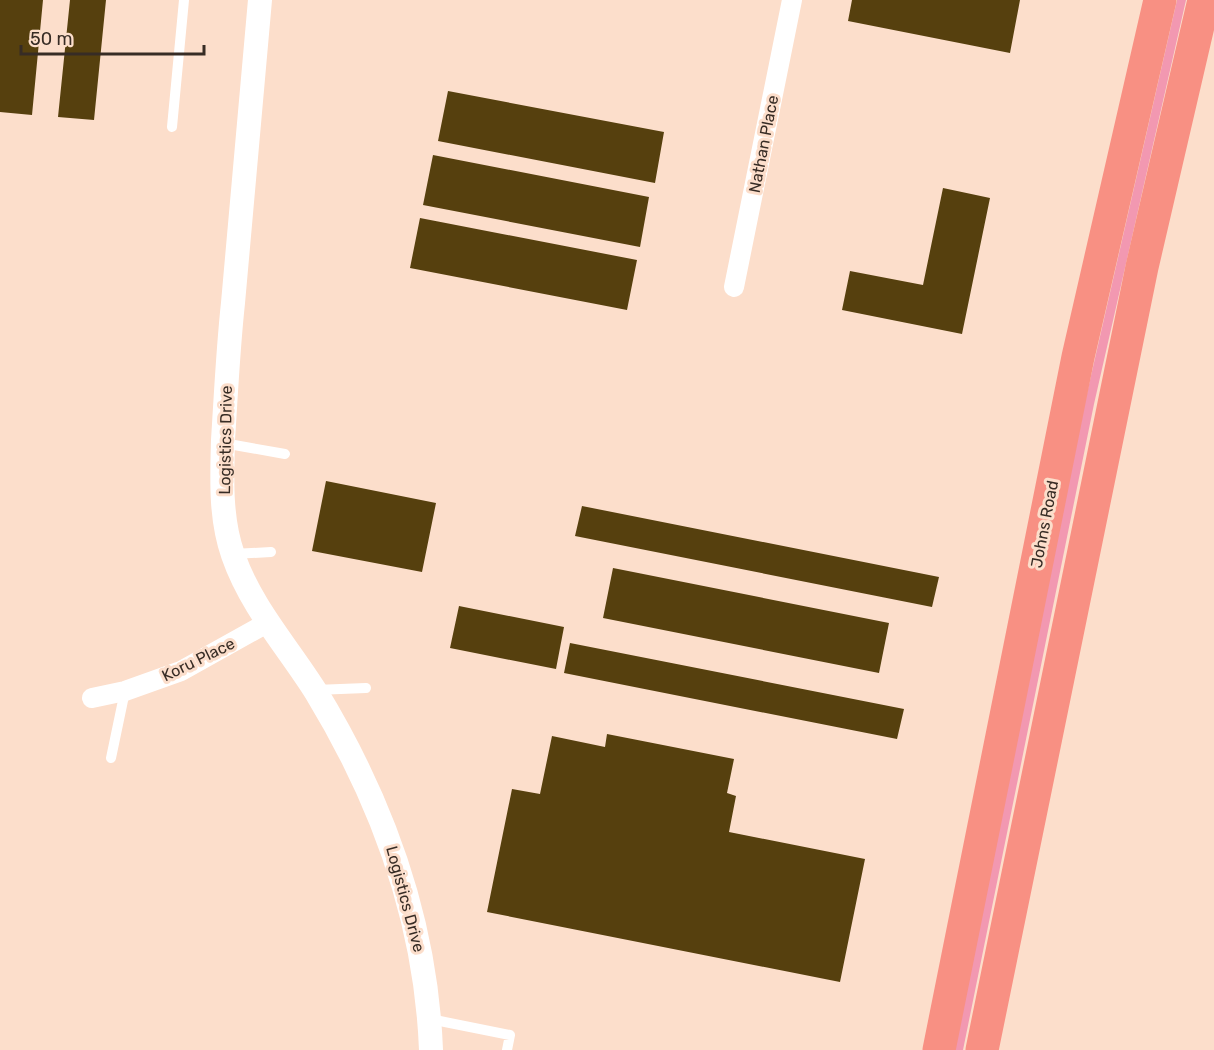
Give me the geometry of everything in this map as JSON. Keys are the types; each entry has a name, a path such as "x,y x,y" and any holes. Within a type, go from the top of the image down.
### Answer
{"highway":[{"name":"Johns Road","path":"939,1050 1078,357 1160,0"},
{"path":"982,1050 1142,267 1204,0"}],"street":[{"name":"Logistics Drive","path":"260,0 225,382 221,474 233,554 267,623 315,690 357,763 397,859 414,916 425,975 431,1050"},
{"name":"Nathan Place","path":"734,287 792,0"},
{"name":"Koru Place","path":"92,698 125,691 181,671 267,623"}],"lane":[{"path":"172,127 184,0"},
{"path":"223,444 285,454"},
{"path":"233,554 271,552"},
{"path":"315,690 366,688"},
{"path":"111,758 125,691"},
{"path":"429,1019 510,1035 507,1050"}],"shaded area":[{"path":"1177,0 1186,0 1094,404 963,1050 954,1050 1085,402"}],"building":[{"path":"0,0 43,0 32,115 0,112"},
{"path":"70,0 106,0 94,120 58,117"},
{"path":"852,0 1020,0 1010,53 848,21"},
{"path":"448,91 664,132 655,183 438,141"},
{"path":"433,155 649,197 640,247 423,205"},
{"path":"943,188 990,198 962,334 842,310 850,271 923,285"},
{"path":"420,218 637,260 627,310 410,268"},
{"path":"326,481 436,503 422,572 312,551"},
{"path":"582,506 939,577 932,607 575,536"},
{"path":"613,568 889,623 879,673 603,618"},
{"path":"459,606 564,627 556,669 450,648"},
{"path":"570,643 904,709 897,739 564,673"},
{"path":"607,734 734,759 727,793 736,796 729,832 865,859 840,982 487,912 512,789 540,794 552,736 605,747"}]}
